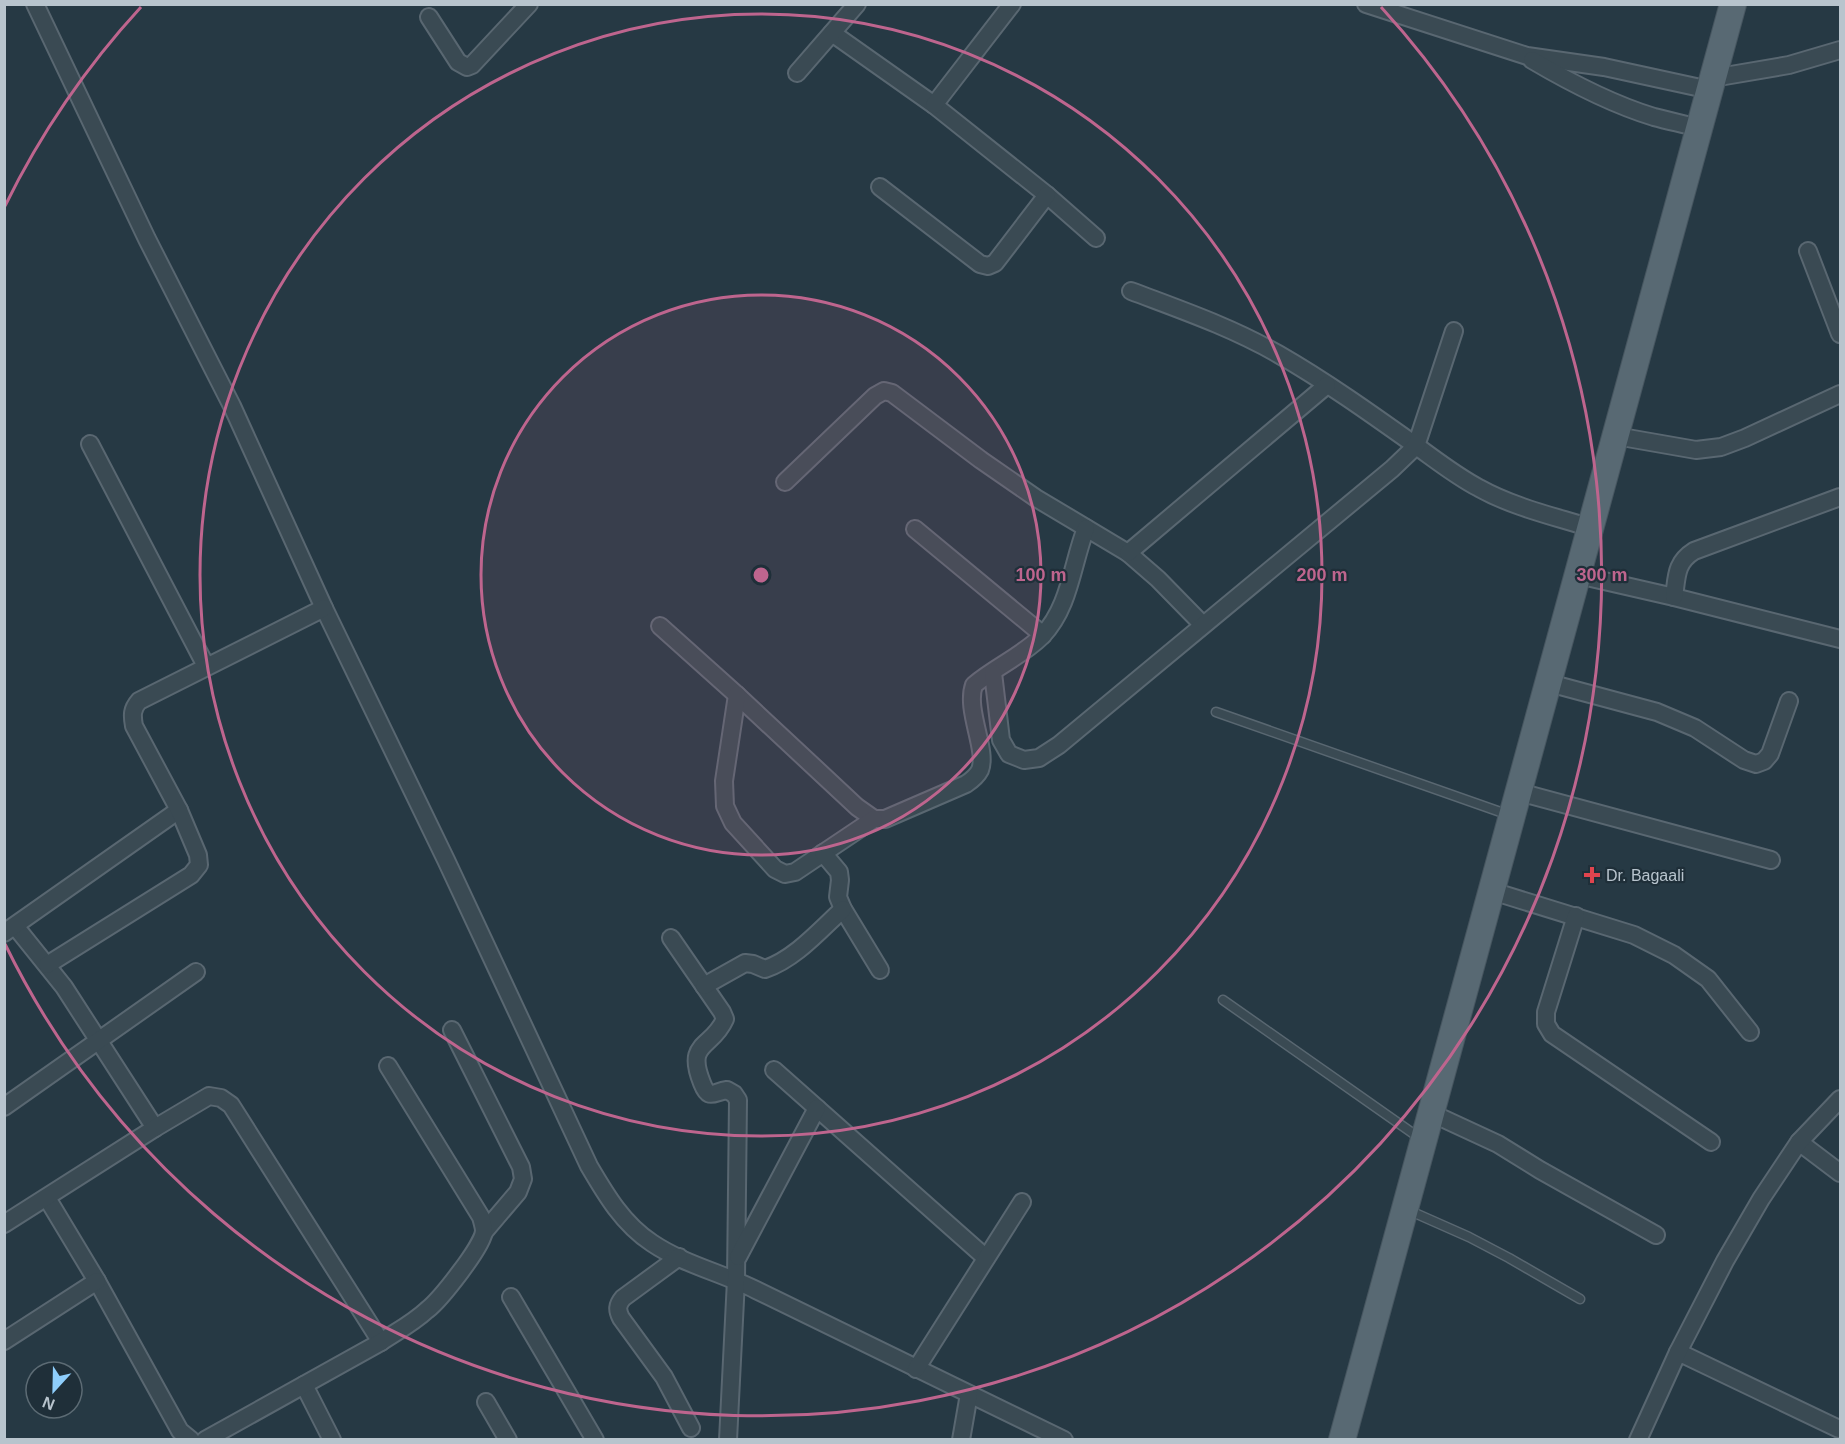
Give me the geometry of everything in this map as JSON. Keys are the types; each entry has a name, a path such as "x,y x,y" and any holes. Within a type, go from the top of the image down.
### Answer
{"main road":[{"path":"1342,1440 1733,4"}],"street":[{"path":"36,4 147,239 232,406 324,608 446,860 589,1166 607,1197 629,1226 652,1244 736,1280 1064,1440"},
{"path":"429,18 458,62 467,67 472,65 529,4"},
{"path":"797,73 857,4"},
{"path":"934,105 1012,4"},
{"path":"1366,4 1527,56 1711,84 1840,50"},
{"path":"832,33 934,105 1047,195 1096,238"},
{"path":"1527,56 1567,81 1609,101 1653,117 1699,128"},
{"path":"880,187 980,264 988,266 994,263 1047,195"},
{"path":"1808,251 1840,334"},
{"path":"1131,291 1238,332 1279,354 1328,385 1445,468 1480,489 1517,505 1591,528"},
{"path":"993,673 1001,740 1009,754 1024,760 1039,758 1059,745 1392,469 1416,446 1454,331"},
{"path":"1128,553 1328,385"},
{"path":"785,482 875,396 884,392 892,393 1036,498 1128,553 1203,624"},
{"path":"1616,436 1696,450 1720,447 1745,438 1840,394"},
{"path":"90,444 206,666"},
{"path":"1674,597 1678,567 1683,558 1694,551 1840,497"},
{"path":"737,695 724,782 725,806 733,823 775,869 785,874 795,872 874,819 885,819 966,784 975,777 980,769 981,759 971,694 974,685 1020,655 1043,635 1057,616 1069,590 1072,569 1086,528"},
{"path":"915,529 1043,635"},
{"path":"1578,575 1840,639"},
{"path":"47,965 191,875 199,865 198,855 179,810 134,726 132,717 134,707 139,700 324,608"},
{"path":"660,626 857,807 874,819"},
{"path":"1549,682 1657,712 1695,728 1721,747 1756,764 1764,761 1770,754 1789,700"},
{"path":"1519,792 1771,860"},
{"path":"155,1128 79,1009 47,965 10,930 179,810"},
{"path":"823,853 839,872 838,897 843,909 880,970"},
{"path":"1492,891 1634,935 1674,954 1708,979 1750,1032"},
{"path":"704,986 745,963 765,969 773,967 795,952 843,909"},
{"path":"1575,916 1546,1012 1546,1024 1552,1034 1711,1142"},
{"path":"671,938 725,1019 721,1030 702,1045 697,1055 696,1067 705,1091 715,1095 727,1090 738,1100 737,1261 728,1440"},
{"path":"4,1107 196,972"},
{"path":"205,1440 381,1342 428,1310 479,1245 484,1232 518,1192 523,1179 521,1167 452,1030"},
{"path":"388,1066 481,1217 484,1232"},
{"path":"774,1070 987,1258"},
{"path":"4,1224 209,1096 221,1098 231,1105 381,1342"},
{"path":"1638,1440 1678,1352 1725,1261 1761,1199 1799,1142 1840,1099"},
{"path":"737,1261 817,1108"},
{"path":"1431,1113 1498,1144 1656,1235"},
{"path":"1799,1142 1840,1173"},
{"path":"47,1198 97,1281 180,1431 191,1440"},
{"path":"916,1369 1022,1202"},
{"path":"679,1257 623,1298 618,1304 618,1311 664,1377 691,1428"},
{"path":"4,1341 97,1281"},
{"path":"511,1297 595,1440"},
{"path":"1678,1352 1838,1432"},
{"path":"304,1385 332,1440"},
{"path":"961,1440 969,1394"},
{"path":"486,1402 508,1440"}],"lane":[{"path":"1216,712 1512,817"},
{"path":"1223,1000 1424,1141"},
{"path":"1405,1209 1469,1237 1580,1299"}],"place":[{"name":"Dr. Bagaali","path":"1592,875"}]}
